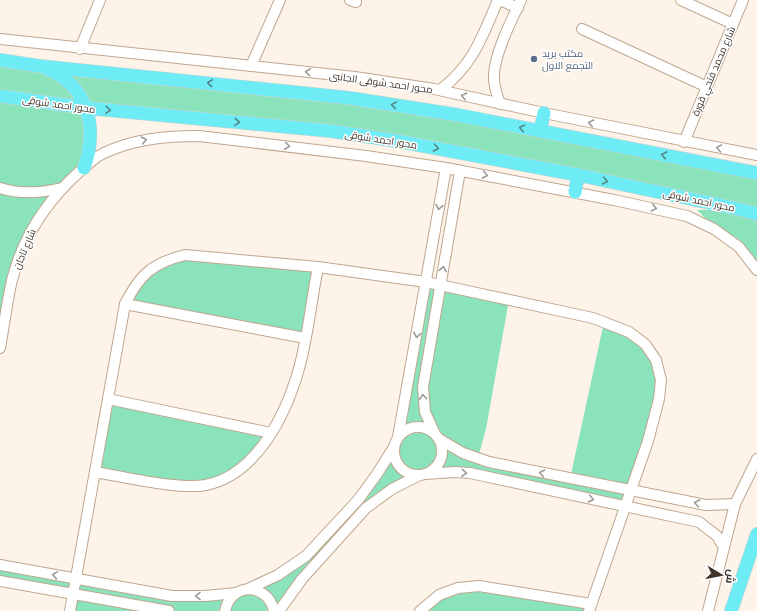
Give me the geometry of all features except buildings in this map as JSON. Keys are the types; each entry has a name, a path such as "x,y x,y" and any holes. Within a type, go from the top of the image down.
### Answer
{"main road":[{"path":"0,60 39,66 350,98 540,131 757,173"},
{"path":"0,69 14,62"},
{"path":"39,66 54,72 67,82 78,94 86,108 90,123 91,138 89,153 84,168"},
{"name":"محور احمد شوقى","path":"0,96 86,108 338,132 403,142 578,175 757,214"},
{"path":"540,131 544,113"},
{"path":"575,192 578,175"},
{"path":"731,611 757,534"}],"street":[{"path":"80,49 100,0"},
{"path":"251,66 280,0"},
{"path":"440,90 454,79 466,66 475,52 499,0 519,4 497,58 494,73 495,89 500,104"},
{"path":"681,0 733,24"},
{"name":"شارع محمد فتحي قورة","path":"684,142 743,0"},
{"path":"582,28 707,87"},
{"name":"محور احمد شوقى الجانبى","path":"0,39 80,49 355,77 440,90 684,142 757,155"},
{"path":"84,168 103,153 125,145 172,136 225,139 366,156 446,168 575,192 687,216 714,228 739,247 757,270"},
{"name":"شارع تاجان","path":"0,348 4,307 26,242 45,208 62,188 84,168"},
{"path":"0,564 172,596 205,596 236,593 248,589 278,575 306,556 358,500 377,474 394,447 398,437 446,168"},
{"path":"279,611 302,579 366,508 392,489 433,470 439,464 442,456 442,447 425,412 422,387 460,171"},
{"path":"0,188 27,193 45,192 62,188"},
{"path":"70,611 126,304 134,286 148,271 166,260 185,255 318,267 426,282 593,318 629,332 645,344 656,360 661,380 659,399 631,490 590,607 479,586 458,588 439,595 420,611"},
{"path":"95,472 185,486 207,484 228,477 243,466 257,452 271,433 287,403 298,371 318,267"},
{"path":"126,304 305,338"},
{"path":"108,399 271,433"},
{"path":"398,437 404,431 420,427 428,429 463,452 489,462 706,505 735,504"},
{"path":"394,447 394,456 398,464 408,473 423,475 455,472 470,473 699,522 717,536 723,546"},
{"path":"708,611 723,546 735,504 757,459"},
{"path":"0,581 169,611"},
{"path":"248,589 262,592 268,597 274,611"},
{"path":"225,611 230,598 236,593"}],"green space":[{"path":"0,60 350,98 757,173 757,270 697,210 743,210 382,139 86,108 89,153 62,188 20,255 0,348"},
{"path":"185,255 318,267 305,338 125,304 148,271"},
{"path":"426,282 509,300 486,429 478,458 570,479 604,322 645,344 661,380 625,506 485,476 420,475 378,498 279,611 70,611 73,594 0,581 0,565 172,596 221,595 292,566 358,500 394,447 398,437"},
{"path":"108,399 271,433 257,453 207,484 95,472"},
{"path":"458,588 591,604 589,611 420,611"}],"place":[{"name":"مكتب بريد التجمع الاول","path":"534,59"}]}
